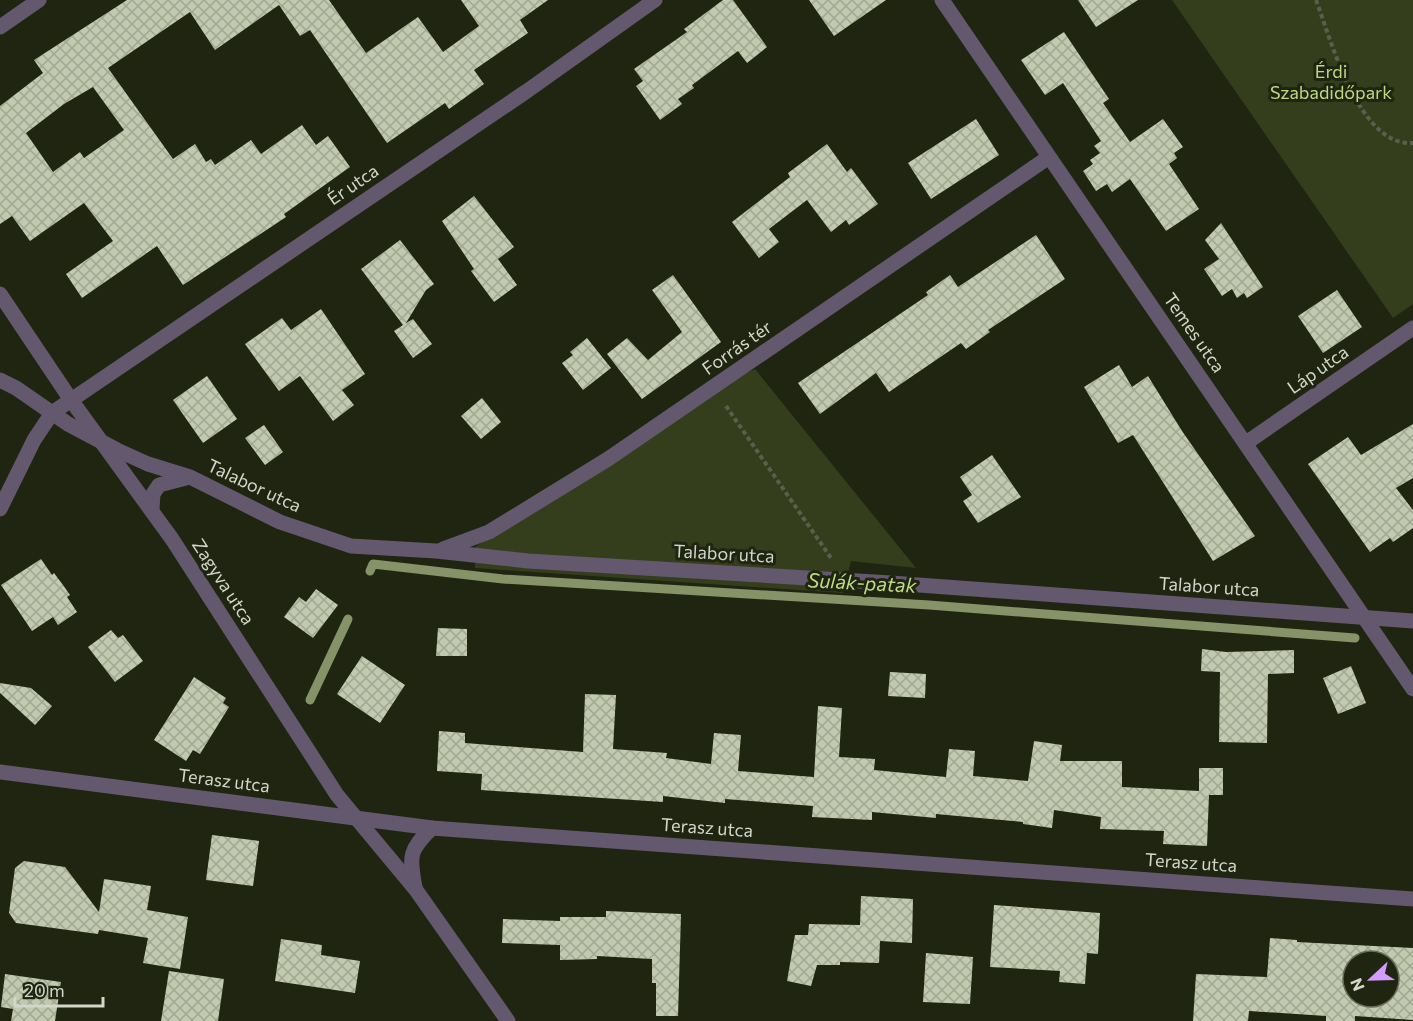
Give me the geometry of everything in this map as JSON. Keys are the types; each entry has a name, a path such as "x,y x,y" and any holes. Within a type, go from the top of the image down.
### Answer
{"street":[{"path":"0,27 39,0"},
{"name":"Ér utca","path":"52,413 527,91 656,0"},
{"name":"Temes utca","path":"942,0 1413,689"},
{"name":"Forrás tér","path":"436,551 460,545 489,532 608,459 1049,157"},
{"name":"Zagyva utca","path":"0,294 71,400 152,509 320,770 416,890 508,1021"},
{"name":"Láp utca","path":"1246,443 1413,328"},
{"name":"Talabor utca","path":"0,380 102,442 148,464 190,477 280,522 351,546 436,551 528,561 846,580 1413,621"},
{"path":"0,509 34,441 52,413"},
{"name":"Talabor utca","path":"152,509 153,494 159,484 190,477"},
{"name":"Terasz utca","path":"0,772 356,816 432,828 1413,899"},
{"name":"Zagyva utca","path":"416,890 410,860 415,844 432,828"}],"path":[{"path":"1316,0 1351,91 1362,113 1386,135 1401,144 1413,143"},
{"path":"713,388 846,580"}],"green space":[{"name":"Érdi Szabadidőpark","path":"1172,0 1413,0 1413,304 1393,318"},
{"path":"755,369 916,568 851,561 843,593 475,568 475,547 713,388"}],"building":[{"path":"127,0 329,0 366,53 418,17 443,52 479,26 461,0 548,0 520,20 528,33 474,70 484,84 449,109 445,103 387,143 310,30 300,36 279,5 215,50 190,12 108,68 173,159 195,144 206,162 211,159 215,165 251,140 261,154 302,125 316,145 328,136 350,167 284,214 286,217 183,285 157,246 82,298 66,274 113,241 84,203 30,241 12,216 0,224 0,106 43,73 34,60","holes":["93,87 124,130 84,158 80,152 53,172 26,133 64,104"]},
{"path":"723,0 733,0 767,47 747,63 738,51 692,85 694,88 678,99 682,104 660,120 636,86 643,81 634,69 687,32 684,29"},
{"path":"809,0 886,0 834,36"},
{"path":"1078,0 1138,0 1096,27"},
{"path":"1064,32 1109,99 1103,103 1130,142 1163,119 1183,147 1174,153 1177,158 1169,164 1199,209 1166,231 1130,179 1112,192 1107,184 1096,191 1083,171 1093,164 1090,160 1100,153 1094,146 1101,141 1063,83 1045,95 1021,60"},
{"path":"976,119 999,155 931,199 908,163"},
{"path":"827,144 847,172 851,168 878,204 849,225 846,220 831,232 807,200 769,229 779,242 759,258 732,222 790,177 788,173"},
{"path":"474,196 514,247 498,259 517,285 494,302 471,271 474,269 442,221"},
{"path":"1221,223 1263,287 1247,298 1244,293 1237,298 1232,289 1222,296 1204,269 1219,259 1205,240"},
{"path":"1036,235 1065,279 988,330 990,332 966,349 961,343 889,392 876,373 820,414 798,383 928,295 926,292 950,275 958,287"},
{"path":"400,240 434,284 426,290 406,323 413,319 432,344 413,358 394,331 403,325 361,269"},
{"path":"673,275 721,342 642,399 607,354 627,338 648,360 682,332 652,290"},
{"path":"1337,290 1362,327 1323,353 1298,316"},
{"path":"321,309 365,374 342,390 354,405 333,421 300,376 279,391 245,344 282,318 291,330"},
{"path":"587,338 611,368 583,390 562,363 573,355 570,352"},
{"path":"1119,365 1132,387 1148,376 1182,431 1255,536 1213,561 1133,435 1118,443 1084,387"},
{"path":"207,376 237,419 203,443 173,400"},
{"path":"482,398 501,422 481,439 461,416"},
{"path":"1413,424 1413,478 1396,488 1413,510 1413,528 1393,542 1390,538 1370,552 1308,464 1348,437 1361,455"},
{"path":"264,425 283,452 265,465 245,438"},
{"path":"992,455 1021,497 978,523 963,501 972,495 960,477"},
{"path":"41,559 70,595 67,597 77,612 58,625 53,617 32,631 1,585"},
{"path":"316,589 338,605 313,638 284,617 299,597 306,602"},
{"path":"438,628 467,629 467,656 436,656"},
{"path":"111,630 118,638 123,635 143,661 115,682 88,647"},
{"path":"1202,649 1226,652 1294,650 1294,673 1268,674 1267,743 1219,742 1220,672 1201,671"},
{"path":"362,656 405,685 380,723 337,694"},
{"path":"1351,666 1366,703 1338,714 1323,678"},
{"path":"890,672 926,674 925,698 888,696"},
{"path":"194,677 226,698 223,703 229,707 200,754 193,750 186,761 154,740"},
{"path":"0,683 31,688 52,706 35,725 0,693"},
{"path":"585,694 616,695 613,749 667,753 666,758 711,764 714,733 741,735 738,771 814,777 818,706 842,708 839,757 875,759 874,770 946,777 949,749 975,751 973,776 1028,781 1034,741 1062,745 1060,761 1122,761 1122,787 1199,791 1199,768 1223,768 1223,795 1209,795 1207,846 1163,844 1164,831 1100,829 1101,817 1054,810 1052,828 1023,824 1023,822 936,814 936,818 872,812 872,820 812,817 813,806 725,799 725,803 663,796 663,802 481,790 482,774 437,771 439,731 465,733 465,743 583,752"},
{"path":"212,835 259,841 253,886 206,880"},
{"path":"24,861 65,867 99,912 104,879 151,886 147,910 188,917 180,969 143,963 148,938 99,930 98,934 16,923 9,913 15,868"},
{"path":"861,896 913,899 912,943 880,941 879,963 840,962 840,965 817,965 811,986 787,981 795,935 808,935 809,924 860,925"},
{"path":"994,905 1100,913 1098,954 1087,953 1085,984 1059,982 1060,971 990,967"},
{"path":"606,911 681,914 678,1016 656,1016 656,983 652,983 652,959 597,956 597,959 560,960 560,945 502,943 503,919 560,921 560,917 606,917"},
{"path":"1270,938 1297,940 1297,942 1413,948 1413,1020 1355,1016 1355,1021 1326,1021 1326,1016 1249,1011 1248,1021 1193,1021 1196,974 1267,977"},
{"path":"281,939 322,945 321,955 360,961 355,993 275,981"},
{"path":"926,953 973,957 970,1004 923,1002"},
{"path":"169,971 224,979 218,1021 161,1021"},
{"path":"5,974 61,982 55,1021 11,1021 13,1009 1,1007"}],"waterway":[{"name":"Sulák-patak","path":"370,571 373,564 503,579 929,605 1355,638"},
{"name":"Sulák-patak","path":"310,700 348,619"}]}
